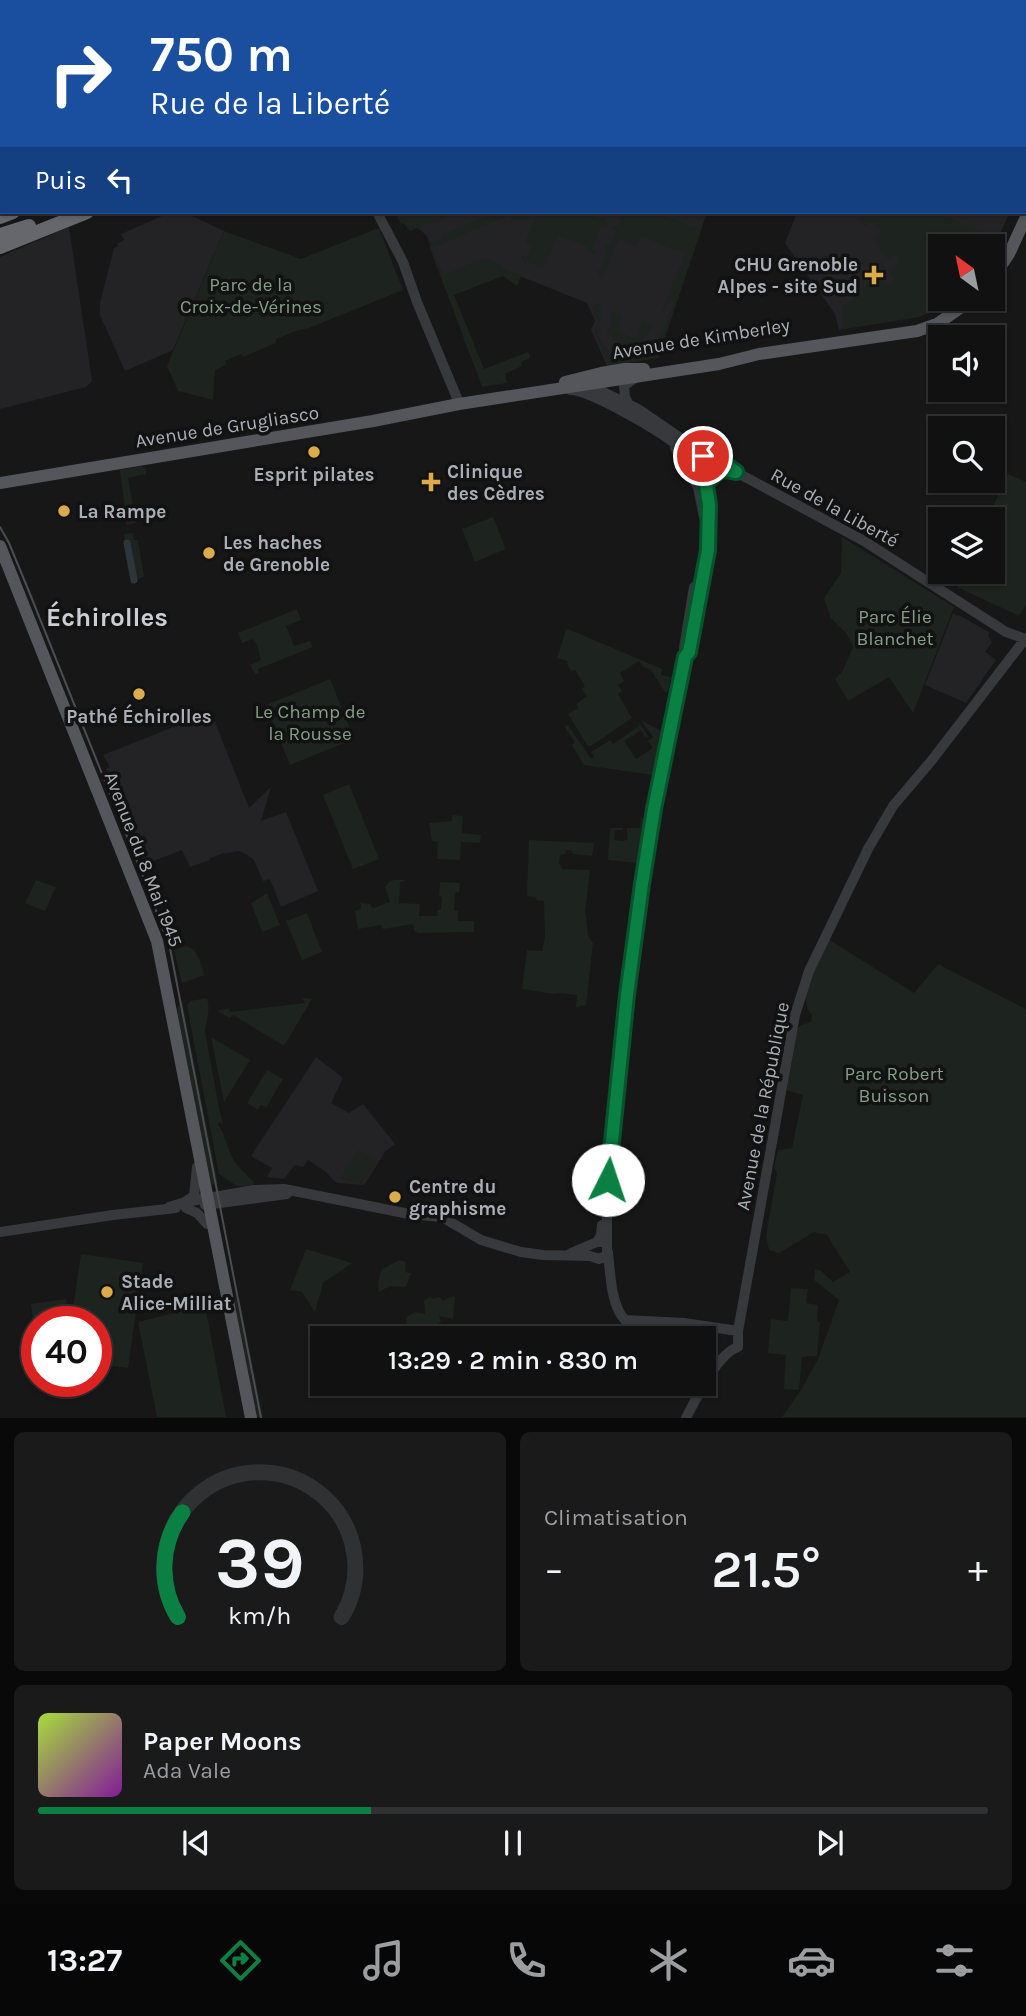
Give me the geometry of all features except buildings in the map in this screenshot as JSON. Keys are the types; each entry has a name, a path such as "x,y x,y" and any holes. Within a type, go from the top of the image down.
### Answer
{"highway":[{"path":"0,235 66,214"},
{"path":"0,247 82,214"}],"main road":[{"path":"1005,246 1021,214"},
{"path":"1005,260 1026,217"},
{"name":"Avenue de Kimberley","path":"458,401 592,392 635,374 671,365 758,348 913,326 954,312"},
{"name":"Avenue de Kimberley","path":"458,401 564,383 625,369 635,374"},
{"name":"Avenue de Grugliasco","path":"0,476 458,401"},
{"name":"Avenue de Grugliasco","path":"0,483 373,421 458,401"},
{"name":"Avenue du 8 Mai 1945","path":"0,546 157,941 205,1182 206,1202"},
{"name":"Avenue du 8 Mai 1945","path":"0,558 148,932 158,968 206,1202"},
{"path":"206,1202 251,1418"},
{"path":"213,1231 245,1418"}],"street":[{"path":"378,214 404,258"},
{"path":"384,214 404,258 417,302 458,401"},
{"path":"630,405 625,397 624,386 635,374"},
{"path":"564,383 580,383 671,436 688,449 695,462 709,505 708,550 689,652 685,657"},
{"path":"592,392 630,405 665,426 698,486 704,513 704,539 686,630 685,657 654,809 627,995 608,1180 610,1275 618,1311 625,1320 684,1323 738,1331"},
{"name":"Rue de la Liberté","path":"671,436 864,541 1006,632 1025,639"},
{"path":"693,477 695,462 703,456 720,461"},
{"name":"Rue de la Liberté","path":"695,462 734,471"},
{"path":"706,492 709,480 716,474 725,470 734,471"},
{"name":"Avenue de la République","path":"685,1418 715,1369 732,1349 737,1347 795,1014 809,971 868,849 893,806 1025,639"},
{"path":"179,1206 194,1196 197,1167"},
{"path":"608,1180 602,1209 602,1231 590,1250 607,1267 610,1275"},
{"path":"205,1182 210,1188 220,1192 284,1189 409,1214 442,1217 481,1240 501,1247 544,1255 590,1256 597,1259 605,1257 608,1250"},
{"path":"0,1232 206,1202 246,1191"},
{"path":"206,1202 224,1203 302,1193"},
{"path":"213,1231 216,1211 224,1203"},
{"path":"179,1206 197,1213 213,1231"},
{"path":"563,1255 602,1242 608,1250"}],"shaded area":[{"path":"166,214 188,214 224,231 173,350 125,371 100,315 100,303 114,248 124,240 121,234"},
{"path":"401,214 706,214 658,358 607,366 591,330 595,321 587,303 500,268 443,275 426,235"},
{"name":"CHU Grenoble Alpes - site Sud","path":"796,214 1009,214 1000,234 928,234 928,312 932,312 918,317 839,330 835,314 785,243"},
{"path":"69,227 92,381 86,387 0,409 0,257"},
{"path":"953,613 990,633 988,636 992,642 985,652 996,660 966,703 925,685"},
{"path":"211,712 249,808 271,787 261,821 286,812 318,891 281,907 270,879 263,881 254,860 238,851 224,853 190,867 182,850 146,864 106,769 110,767 103,755"},
{"path":"316,1057 343,1078 331,1103 349,1113 363,1104 395,1144 385,1152 364,1185 338,1183 308,1160 303,1167 295,1165 284,1179 267,1177 272,1168 251,1156"}],"green space":[{"path":"396,214 464,214 448,216 410,231 401,224"},
{"path":"492,214 530,214 526,221 521,218 512,220 510,215 432,248 443,275 485,258 501,265 500,268 521,276 517,286 503,276 454,295 484,369 528,352 530,358 521,362 522,366 505,374 507,383 482,387 430,248 430,243 443,238 442,235"},
{"path":"537,214 586,214 600,219 603,217 607,225 606,228 601,226 592,249 597,251 595,254 588,251 589,247 558,235 544,268 527,261 525,265 520,255 527,257 532,246 525,243"},
{"path":"623,214 659,214 701,230 658,358 609,365 594,331 598,321 592,307 599,303 602,308 599,323 601,331 597,333 611,352 633,358 648,354 646,349 667,322 674,302 668,300 664,312 662,311 685,254 641,236 636,246 619,238 602,280 596,269 600,271 608,251 604,248 605,245 610,246 616,232 612,229 613,226 618,227"},
{"path":"868,214 936,214 991,234 928,234 928,311 842,329 842,307 862,293 860,289 879,277 885,286 895,280 889,270 901,262 896,254 888,259 874,239 881,232 873,221 865,226 859,218"},
{"name":"Parc de la Croix-de-Vérines","path":"379,229 403,290 276,339 276,343 243,357 241,354 225,361 226,365 215,370 213,400 178,391 167,366 224,231 301,259"},
{"path":"612,312 622,317 616,331 635,339 643,320 653,324 649,333 641,339 643,343 632,346 613,338 607,329 611,327"},
{"path":"141,466 146,469 146,474 128,478 136,523 127,525 120,470"},
{"path":"1008,474 1026,482 1026,605 1019,616 957,587 958,584 1005,584 1005,507 993,507 999,493 1005,493"},
{"path":"493,517 506,549 475,562 462,529"},
{"path":"133,533 134,540 138,540 144,577 132,581 124,534"},
{"name":"Parc Élie Blanchet","path":"842,537 954,607 913,713 889,677 848,701 835,679 842,672 853,647 847,634 830,617 824,598 841,573"},
{"path":"297,609 301,620 286,626 294,646 310,641 313,647 258,669 259,673 255,674 250,665 261,660 257,644 253,639 242,643 238,633"},
{"path":"568,629 662,669 661,675 671,677 668,692 665,692 651,670 643,667 639,661 620,673 624,681 618,685 622,691 618,694 632,718 591,746 587,745 568,714 578,708 576,704 587,696 582,689 585,686 575,670 571,671 568,661 557,658"},
{"name":"Le Champ de la Rousse","path":"330,679 354,739 290,765 266,705"},
{"path":"641,720 661,731 653,775 584,765 572,745 575,742 565,727 568,725 591,759 594,757 591,752 610,740 613,744 639,726 638,721 648,736 646,738 641,730 624,741 636,759 653,748 648,741 653,737"},
{"path":"349,784 379,859 353,869 323,795"},
{"path":"452,815 463,816 462,833 481,835 480,843 461,842 460,860 437,859 438,842 432,841 429,823 452,821"},
{"path":"641,816 645,822 637,863 608,860 610,828 623,828 615,830 614,840 624,841 627,839 627,828 640,828"},
{"path":"529,840 594,843 592,856 573,854 572,851 566,850 565,854 560,855 559,863 562,869 590,870 585,914 588,936 593,943 586,1005 576,1007 577,995 522,989 527,950 542,951 545,937 544,901 527,896"},
{"path":"36,880 56,887 45,911 25,903"},
{"path":"394,880 405,880 400,882 399,903 420,904 419,916 437,916 438,910 441,910 440,882 460,883 459,892 455,893 454,910 458,911 458,921 474,921 474,932 418,933 413,924 383,929 381,925 358,929 355,911 361,908 360,903 370,904 373,908 390,902 385,887"},
{"path":"267,893 280,925 262,932 251,903"},
{"path":"307,913 322,952 302,960 286,921"},
{"name":"Parc Robert Buisson","path":"828,939 914,993 938,964 1026,1009 1026,1417 782,1417 818,1359 839,1300 814,1280 815,1269 820,1270 833,1282 850,1272 827,1235 814,1232 779,1253 769,1250 766,1236 777,1173 774,1167 778,1150 792,1148 803,1095 786,1090 796,1030 811,1022 812,1015 807,1008 807,988"},
{"path":"186,946 196,954 205,975 182,983 174,950"},
{"path":"207,998 205,1032 223,1124 218,1124 233,1159 254,1182 253,1186 237,1186 219,1174 187,1006 190,1001"},
{"path":"302,998 312,999 284,1046 233,1015 230,1018 217,1011 229,1008 230,1012 305,1003"},
{"path":"182,1001 218,1184 211,1185 179,1024 177,1008"},
{"path":"211,1037 250,1060 224,1102"},
{"path":"267,1070 283,1079 266,1108 261,1105 258,1110 247,1103"},
{"path":"359,1150 377,1161 362,1184 340,1179"},
{"path":"306,1249 352,1263 323,1283 315,1312 302,1292 290,1290"},
{"name":"Stade Alice-Milliat","path":"81,1254 143,1263 128,1368 112,1366 112,1306 73,1306"},
{"path":"399,1260 406,1262 405,1272 411,1273 406,1287 390,1286 379,1292 381,1270"},
{"path":"791,1288 808,1289 806,1303 818,1305 817,1321 820,1322 817,1356 802,1357 799,1390 784,1389 786,1355 768,1353 771,1319 788,1321"},
{"path":"431,1296 432,1299 440,1297 443,1301 455,1297 453,1319 439,1316 441,1322 434,1326 406,1326 407,1317 415,1312 425,1314 424,1301"},
{"path":"239,1298 263,1417 253,1417 231,1300"},
{"path":"66,1299 67,1306 31,1306"},
{"path":"205,1305 226,1417 157,1417 138,1322"}],"waterway":[{"path":"127,543 134,580"}],"tram line":[{"path":"0,527 30,594 170,948 261,1418"}],"place":[{"name":"CHU Grenoble Alpes - site Sud","path":"874,275"},
{"name":"Esprit pilates","path":"314,452"},
{"name":"Clinique des Cèdres","path":"431,482"},
{"name":"La Rampe","path":"64,511"},
{"name":"Les haches de Grenoble","path":"209,553"},
{"name":"Pathé Échirolles","path":"139,694"},
{"name":"Centre du graphisme","path":"395,1197"},
{"name":"Stade Alice-Milliat","path":"107,1292"}],"district":[{"name":"Échirolles","path":"107,617"}],"route":[{"path":"608,1180 615,1097 642,884 654,809 685,657 689,652 708,550 710,528 706,485 720,471 736,472 720,461 703,456"}]}
